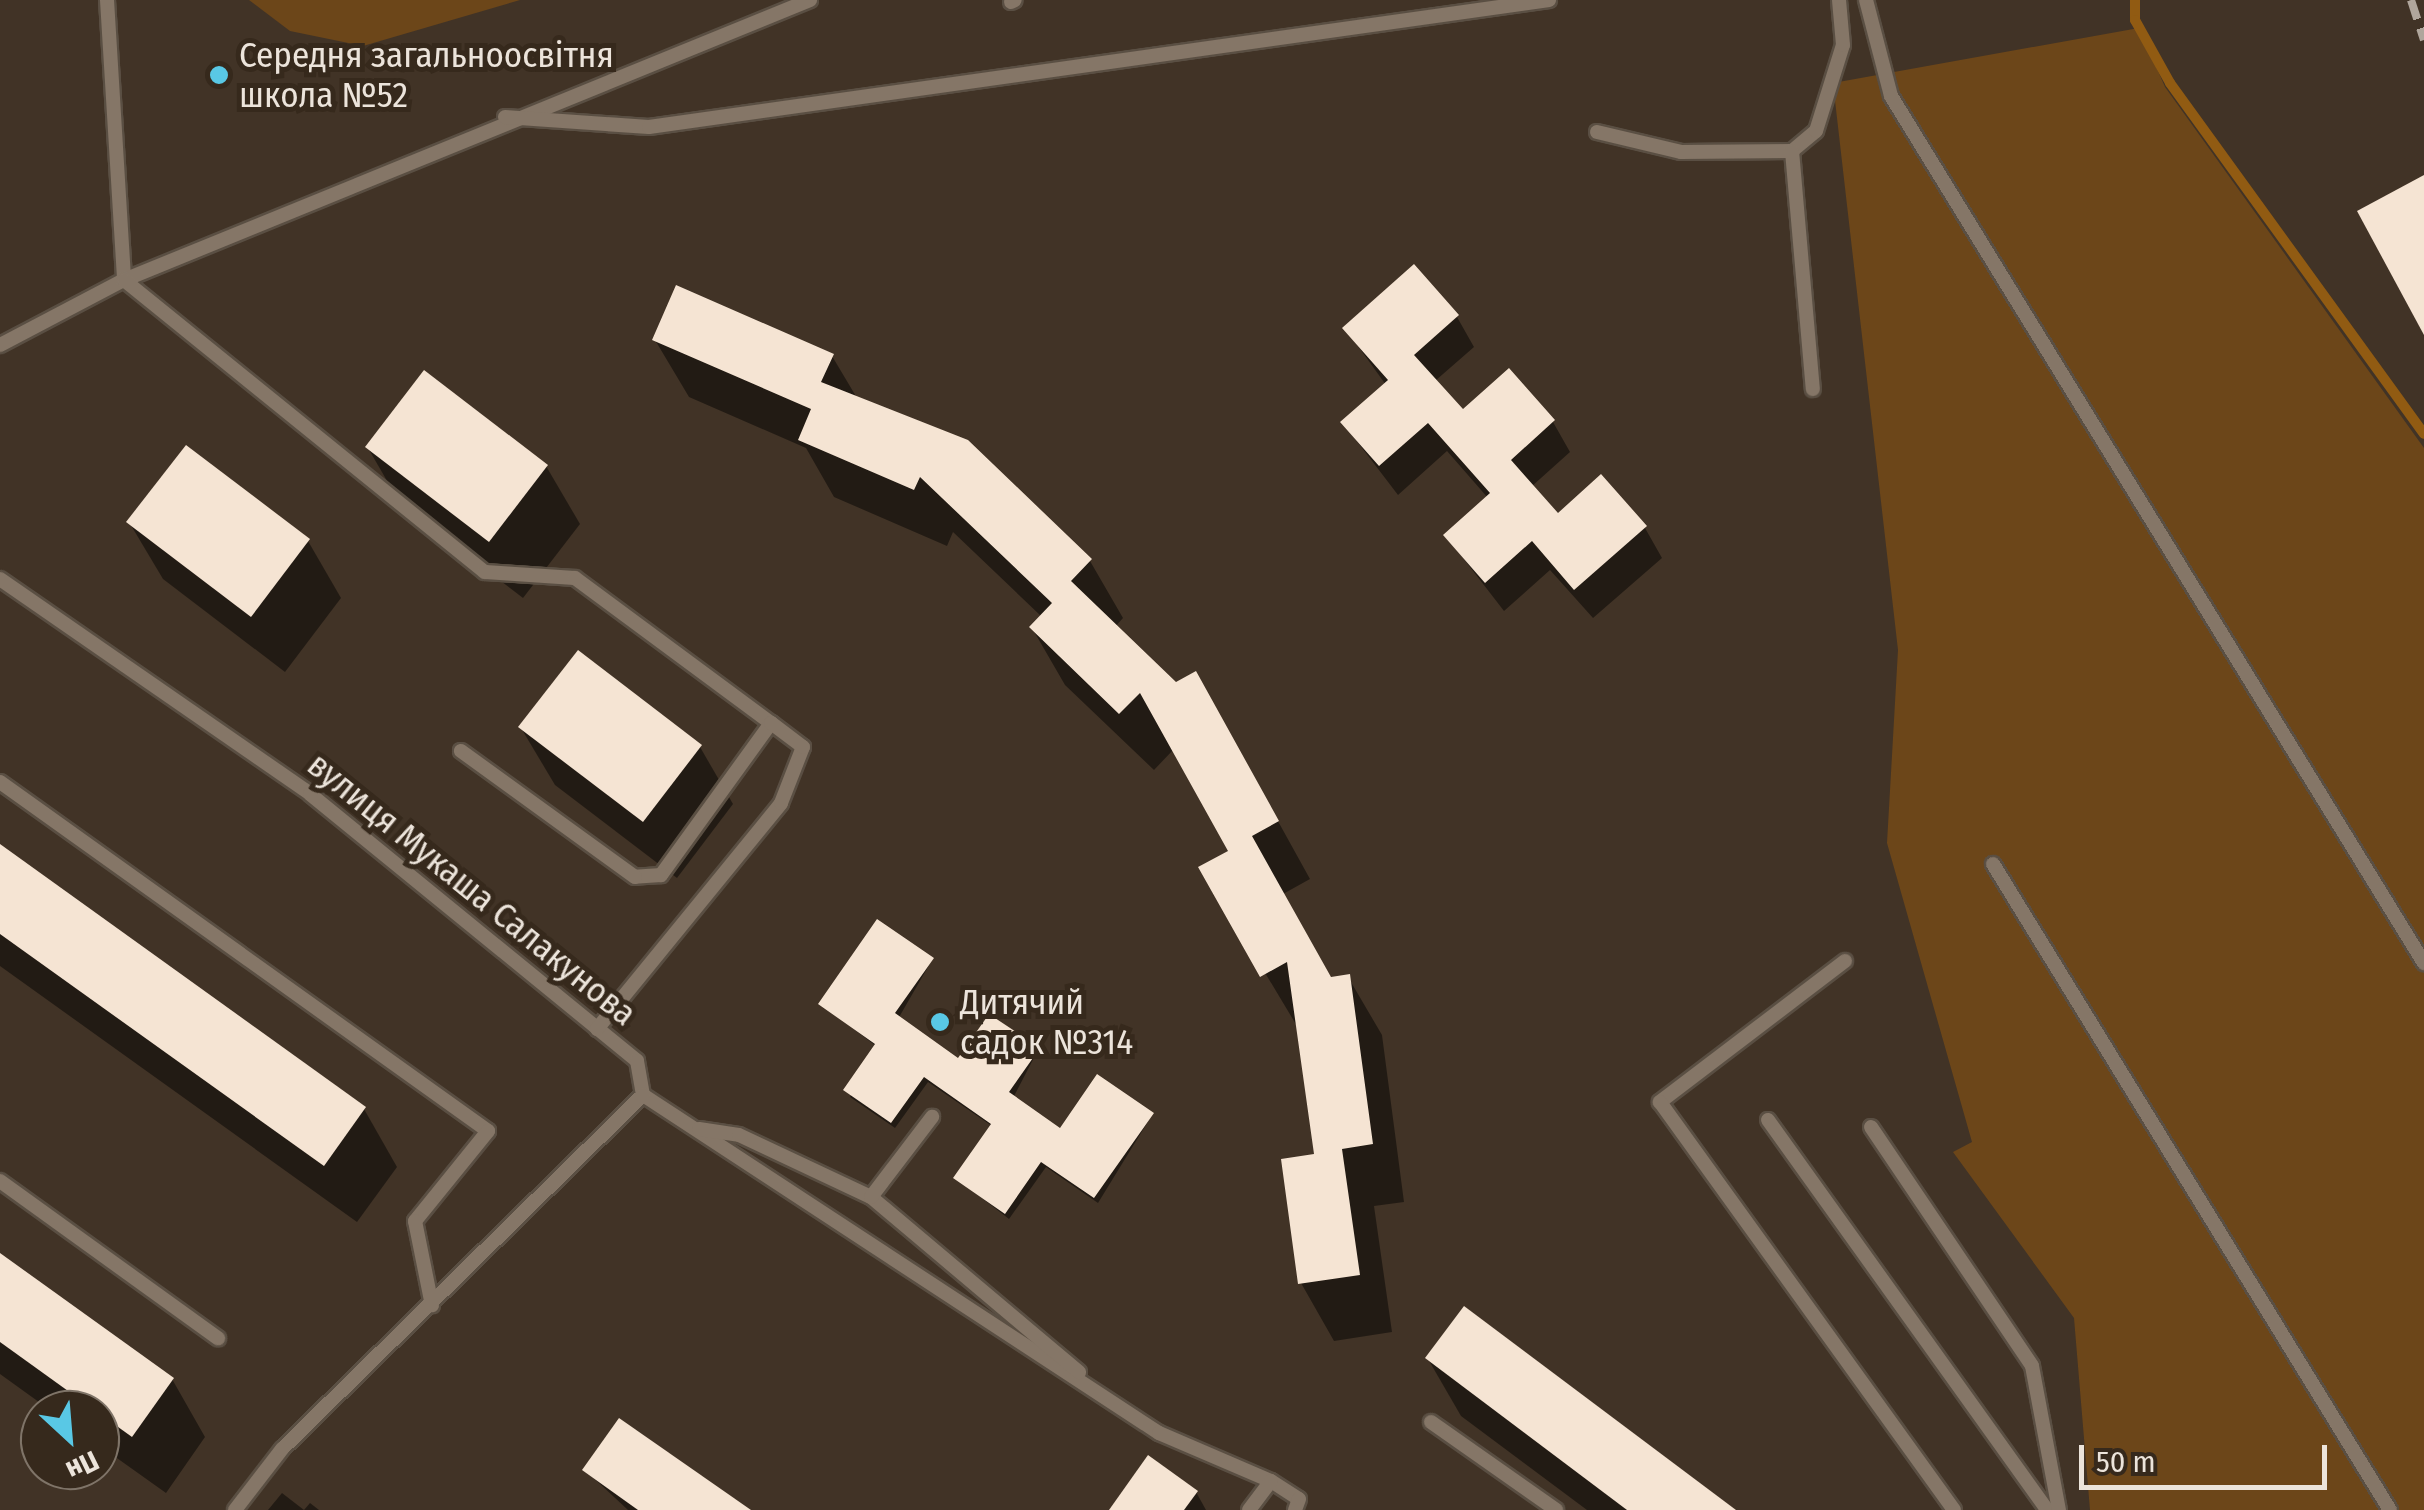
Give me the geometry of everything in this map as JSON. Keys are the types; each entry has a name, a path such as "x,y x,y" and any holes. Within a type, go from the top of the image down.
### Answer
{"lane":[{"path":"107,0 124,280 485,572 575,578 803,747 780,803 598,1029"},
{"path":"0,345 124,280 505,118 810,0"},
{"path":"505,118 649,127 1549,0"},
{"path":"1597,132 1681,152 1792,152 1816,131 1843,45 1839,0"},
{"path":"1866,0 1891,96 2424,963"},
{"path":"1792,152 1813,389"},
{"name":"вулиця Мукаша Салакунова","path":"0,579 310,794 636,1060 643,1095"},
{"path":"461,750 636,877 660,875 771,722"},
{"path":"0,782 488,1131 416,1221 432,1305"},
{"path":"1993,864 2390,1510"},
{"path":"1846,960 1660,1102 1954,1510"},
{"path":"235,1510 282,1448 643,1095 1125,1411 1272,1481 1297,1504"},
{"path":"872,1197 932,1117"},
{"path":"1768,1120 2047,1510"},
{"path":"1871,1127 2032,1366 2060,1510"},
{"path":"693,1128 739,1135 872,1197 1125,1411"},
{"path":"0,1182 218,1338"},
{"path":"1432,1422 1556,1510"},
{"path":"1250,1510 1272,1481"}],"shaded area":[{"path":"249,0 520,0 363,46 290,31"},
{"path":"2139,28 2165,87 2424,448 2424,1510 2090,1510 2074,1318 1953,1152 1972,1142 1887,843 1898,650 1833,83"}],"building":[{"path":"2424,175 2424,335 2357,211"},
{"path":"1414,264 1459,315 1414,355 1463,409 1509,368 1555,420 1511,460 1558,513 1601,474 1647,526 1574,590 1532,541 1485,583 1443,535 1490,493 1428,423 1379,466 1340,422 1388,380 1342,328"},
{"path":"676,285 834,354 821,382 968,440 1092,559 1071,581 1176,682 1196,671 1279,821 1252,836 1331,977 1350,974 1373,1144 1342,1149 1360,1275 1298,1284 1281,1159 1314,1154 1287,962 1260,977 1198,867 1228,851 1140,693 1119,714 1029,627 1052,603 920,477 914,490 798,440 811,409 652,340"},
{"path":"424,370 548,465 489,542 365,447"},
{"path":"186,445 310,539 251,617 126,522"},
{"path":"578,650 702,745 643,822 518,727"},
{"path":"0,844 366,1107 324,1166 0,934"},
{"name":"Дитячий садок №314","path":"877,919 934,958 895,1013 958,1058 989,1014 1040,1048 1009,1092 1060,1128 1097,1074 1154,1113 1094,1198 1041,1162 1005,1214 953,1178 991,1124 924,1077 891,1123 843,1090 875,1044 818,1004"},
{"path":"0,1253 174,1378 132,1437 120,1428 120,1390 67,1390 0,1342"},
{"path":"1464,1306 1736,1510 1627,1510 1425,1358"},
{"path":"619,1418 751,1510 638,1510 582,1470"},
{"path":"1148,1455 1198,1491 1184,1510 1109,1510"}],"waterway":[{"path":"2135,0 2135,20 2170,83 2424,434"}],"railway":[{"path":"2411,0 2424,40"}],"place":[{"name":"Середня загальноосвітня школа №52","path":"219,75"},
{"name":"Дитячий садок №314","path":"940,1022"}]}
